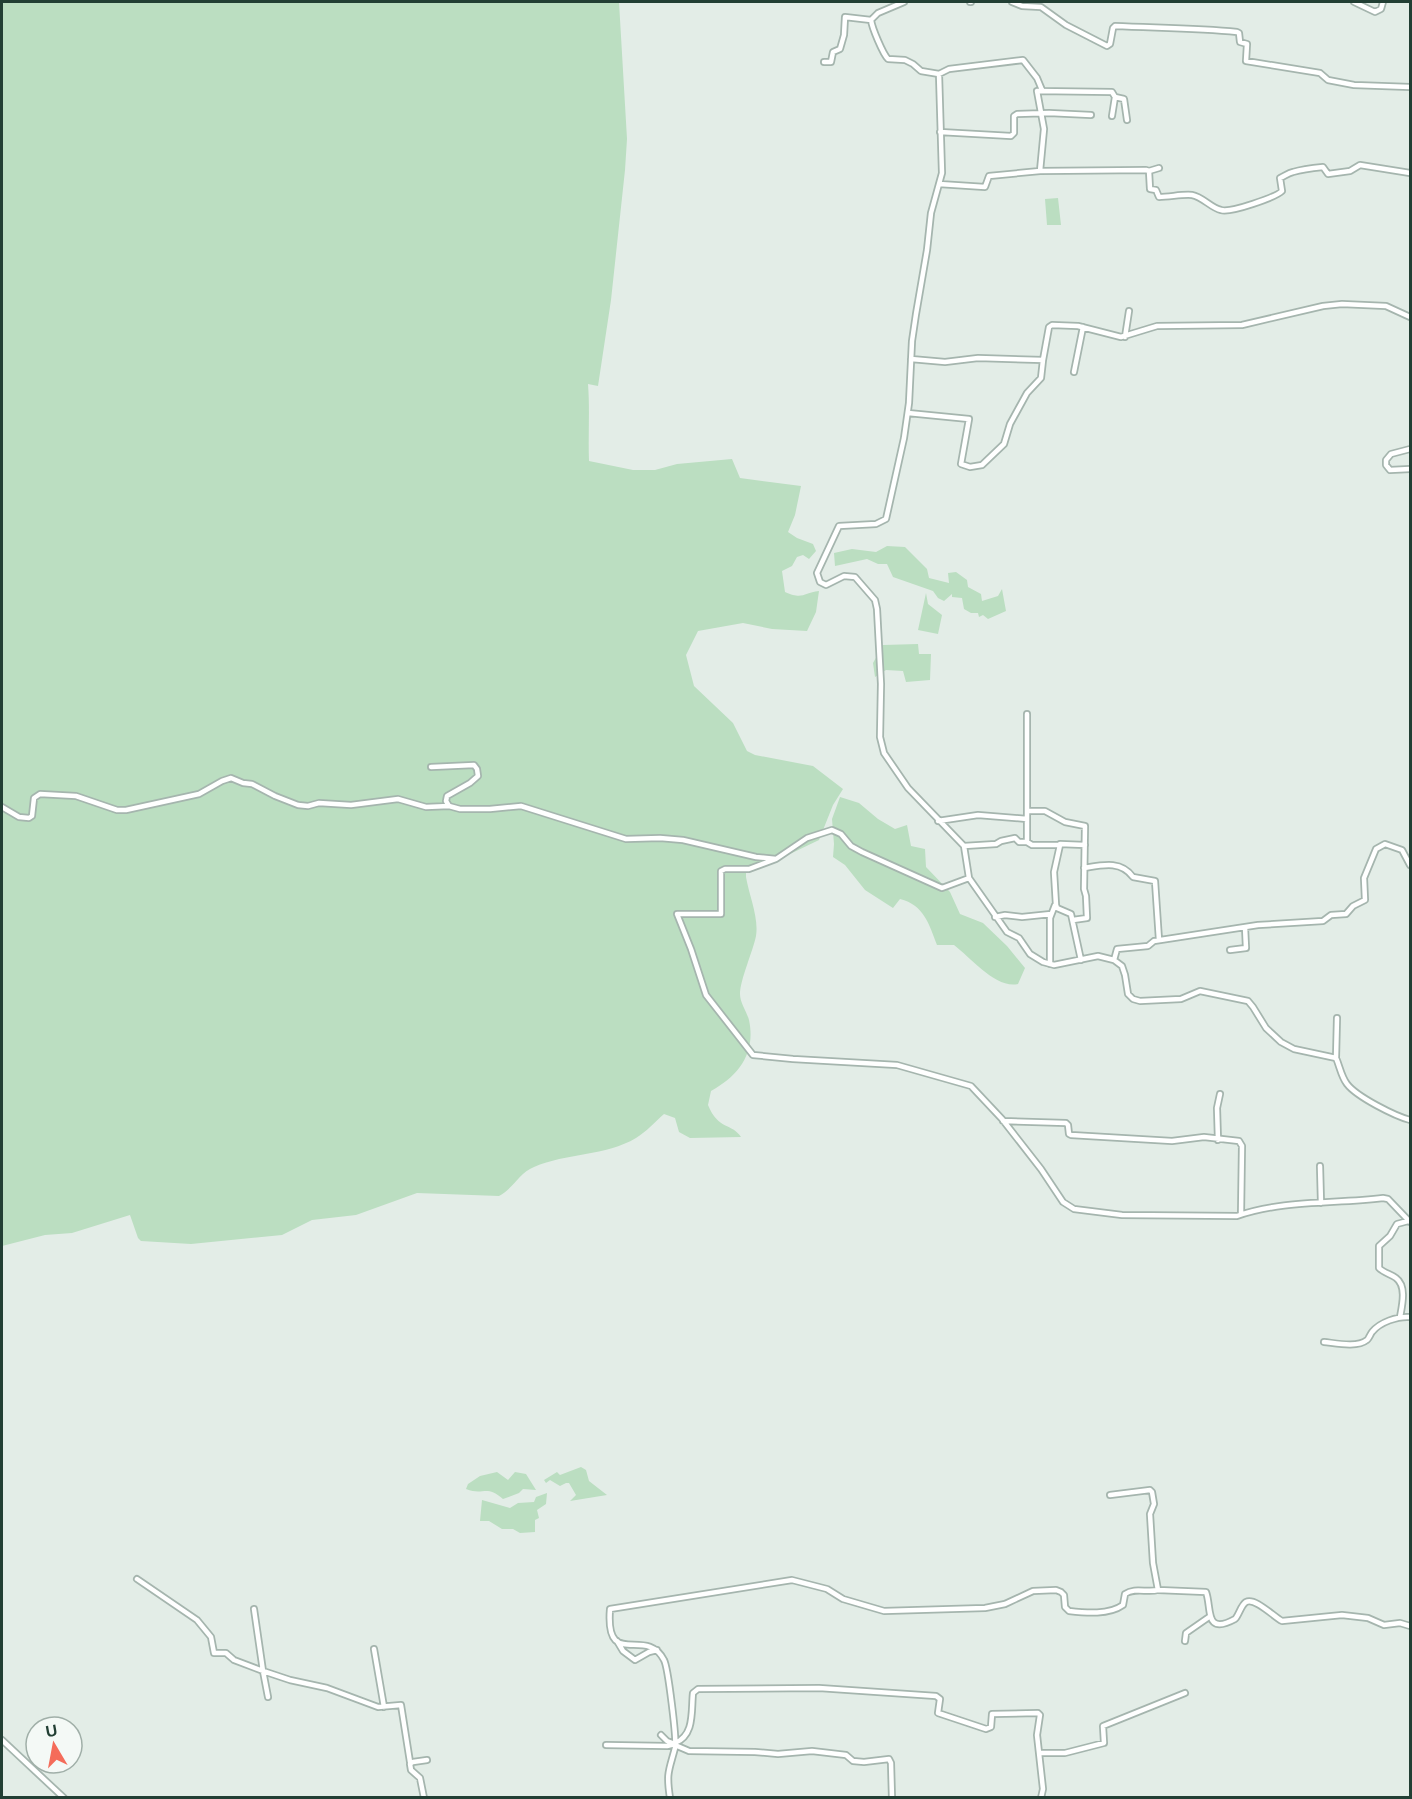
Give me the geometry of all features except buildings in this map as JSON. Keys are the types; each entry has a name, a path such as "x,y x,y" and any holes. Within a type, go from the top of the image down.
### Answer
{"street":[{"path":"871,20 878,13 904,2"},
{"path":"1012,2 1022,6 1041,7 1064,24 1107,46 1110,44 1115,26 1177,30 1193,28 1237,32 1240,35 1240,42 1247,44 1246,61 1320,73 1326,80 1354,85 1410,87"},
{"path":"1354,2 1375,12 1381,9 1383,2"},
{"path":"824,62 831,62 833,52 840,49 845,17 871,20"},
{"path":"871,20 885,57 889,60 905,60 921,71 939,74 949,69 1023,60 1037,78 1042,90"},
{"path":"939,74 942,173 931,213 921,279 911,359 908,413 886,519 876,524 839,526 817,573 820,582 826,585 844,576 855,577 876,601 880,649 880,736 883,750 908,788 964,846 969,878 1007,932 1019,939 1030,954 1050,964 1071,963 1098,956 1114,960 1122,966 1128,993 1140,1002 1181,999 1200,991 1248,1001 1266,1028 1281,1042 1294,1049 1336,1058"},
{"path":"1040,171 1044,132 1037,91 1112,92 1114,97 1112,116"},
{"path":"1114,97 1124,99 1127,120"},
{"path":"940,132 1011,136 1016,115 1041,112 1091,115"},
{"path":"1149,171 1150,189 1157,190 1158,197 1194,196 1224,211 1245,207 1258,200 1279,194 1282,191 1280,178 1288,176 1290,172 1311,167 1323,167 1328,174 1350,171 1359,165 1410,173"},
{"path":"939,184 985,187 989,176 1040,171 1149,171 1159,168"},
{"path":"908,413 969,418 961,464 972,467 982,465 1005,441 1009,427 1027,393 1041,378 1050,326 1083,327 1111,336 1125,337 1158,326 1242,325 1332,305 1386,306 1410,317"},
{"path":"1125,337 1129,310"},
{"path":"1074,372 1083,327"},
{"path":"911,359 945,362 978,358 1043,360"},
{"path":"1410,449 1391,454 1386,460 1386,465 1390,471 1410,469"},
{"path":"1027,714 1027,842"},
{"path":"431,767 474,765 477,769 478,776 447,796 446,801 449,806"},
{"path":"2,807 19,817 28,818 32,816 34,798 45,794 76,796 117,810 135,809 199,794 231,778 252,784 274,796 304,805 319,803 351,805 398,799 426,807 449,806 460,809 521,806 626,839 683,840 756,857 776,859"},
{"path":"1027,811 1045,811 1065,822 1085,826 1084,889 1087,918 1073,920"},
{"path":"938,821 978,814 1027,819"},
{"path":"969,878 942,888 862,852 851,846 841,834 832,830 807,838 776,859 749,869 721,871 721,914 677,914 692,949 706,995 751,1053 763,1057 897,1065 971,1086 1003,1121 1041,1169 1063,1202 1074,1209 1122,1215 1224,1216 1275,1207 1388,1199 1409,1221 1397,1224 1390,1236 1378,1248 1379,1268 1397,1278 1401,1285 1403,1304 1400,1317"},
{"path":"964,846 996,844 1014,838 1019,842 1032,845 1085,845"},
{"path":"1050,964 1051,914 1056,905 1054,872 1060,844"},
{"path":"1114,960 1117,949 1149,946 1159,940 1245,927 1323,921 1332,915 1346,914 1353,906 1365,900 1364,878 1376,849 1385,844 1402,850 1410,865"},
{"path":"1084,868 1112,864 1129,871 1134,877 1155,881 1159,940"},
{"path":"1056,905 1070,913 1081,960"},
{"path":"995,917 1051,914"},
{"path":"1230,950 1246,948 1245,927"},
{"path":"1337,1018 1336,1058 1341,1074 1353,1090 1410,1120"},
{"path":"1218,1140 1217,1108 1220,1094"},
{"path":"1003,1121 1066,1123 1071,1135 1172,1141 1202,1137 1238,1140 1242,1144 1241,1214"},
{"path":"1320,1166 1321,1203"},
{"path":"1324,1342 1348,1344 1365,1341 1385,1322 1400,1317 1410,1317"},
{"path":"1110,1495 1151,1490 1154,1504 1150,1514 1153,1563 1158,1590"},
{"path":"137,1579 197,1620 211,1637 214,1653 226,1653 234,1660 263,1671 327,1688 378,1707 400,1705 411,1770 420,1778 424,1797"},
{"path":"657,1650 635,1660 623,1651 609,1630 610,1609 792,1580 827,1589 843,1599 884,1611 985,1608 1005,1604 1033,1592 1056,1590 1064,1595 1066,1610 1099,1612 1122,1607 1125,1594 1129,1591 1158,1590 1206,1592 1209,1617 1215,1623 1230,1622 1239,1614 1244,1604 1251,1601 1282,1621 1342,1616 1368,1618 1384,1625 1400,1623 1410,1626"},
{"path":"254,1609 268,1696"},
{"path":"1185,1641 1186,1633 1209,1617"},
{"path":"617,1641 650,1646 657,1650 663,1659 668,1674 675,1744 668,1773 670,1797"},
{"path":"374,1649 384,1707"},
{"path":"606,1745 657,1746 675,1744 685,1738 688,1734 693,1693 696,1689 819,1688 938,1697 940,1701 938,1713 986,1729 991,1727 992,1714 1038,1713 1040,1715 1037,1735 1043,1789 1041,1797"},
{"path":"1039,1753 1065,1753 1104,1743 1103,1726 1185,1693"},
{"path":"661,1735 667,1741 689,1751 778,1754 812,1751 846,1755 855,1761 864,1762 889,1759 892,1797"},
{"path":"2,1740 64,1797"},
{"path":"411,1763 427,1760"}],"green space":[{"path":"2,2 619,2 627,139 625,170 611,300 598,386 588,384 589,461 633,470 655,470 677,464 732,459 740,478 801,486 795,515 788,532 813,544 816,551 809,559 803,555 797,557 792,566 782,571 785,592 799,596 819,591 816,612 807,631 772,629 743,623 698,631 686,655 694,686 733,723 747,751 755,755 813,766 843,789 833,805 819,840 792,853 746,869 757,929 740,994 749,1020 750,1043 737,1071 711,1091 708,1105 716,1119 741,1137 690,1138 679,1132 675,1118 664,1114 640,1136 624,1144 546,1162 534,1167 499,1196 417,1193 356,1215 312,1220 282,1235 191,1244 141,1241 130,1215 72,1233 45,1235 2,1246"},
{"path":"1058,198 1061,225 1047,225 1045,199"},
{"path":"887,546 905,547 927,569 929,578 949,583 948,573 956,572 967,580 968,587 981,594 982,601 998,596 1002,589 1006,611 988,619 983,615 979,617 978,613 971,613 964,609 962,598 952,597 952,594 944,601 938,598 933,591 893,577 887,564 878,564 867,559 835,566 834,553 852,549 876,552"},
{"path":"926,593 928,604 942,615 938,634 918,630"},
{"path":"918,644 919,654 931,654 930,680 906,682 903,671 886,670 875,677 873,663 883,645"},
{"path":"840,797 859,803 878,819 895,829 907,825 911,846 925,849 926,867 950,892 960,914 983,923 1007,946 1025,968 1018,984 1001,982 984,971 954,945 937,945 924,916 915,906 900,899 893,908 865,890 845,865 833,857 832,819"},
{"path":"581,1467 586,1470 589,1481 607,1495 570,1501 576,1495 569,1483 560,1486 550,1480 546,1483 544,1480 557,1472 560,1475"},
{"path":"497,1472 508,1480 515,1472 526,1474 536,1490 523,1489 503,1499 493,1492 466,1489 468,1484 480,1476"},
{"path":"547,1493 546,1504 537,1510 539,1518 535,1520 535,1532 520,1533 513,1529 502,1529 489,1521 480,1521 482,1500 510,1508 518,1503 534,1502 536,1497"}]}
